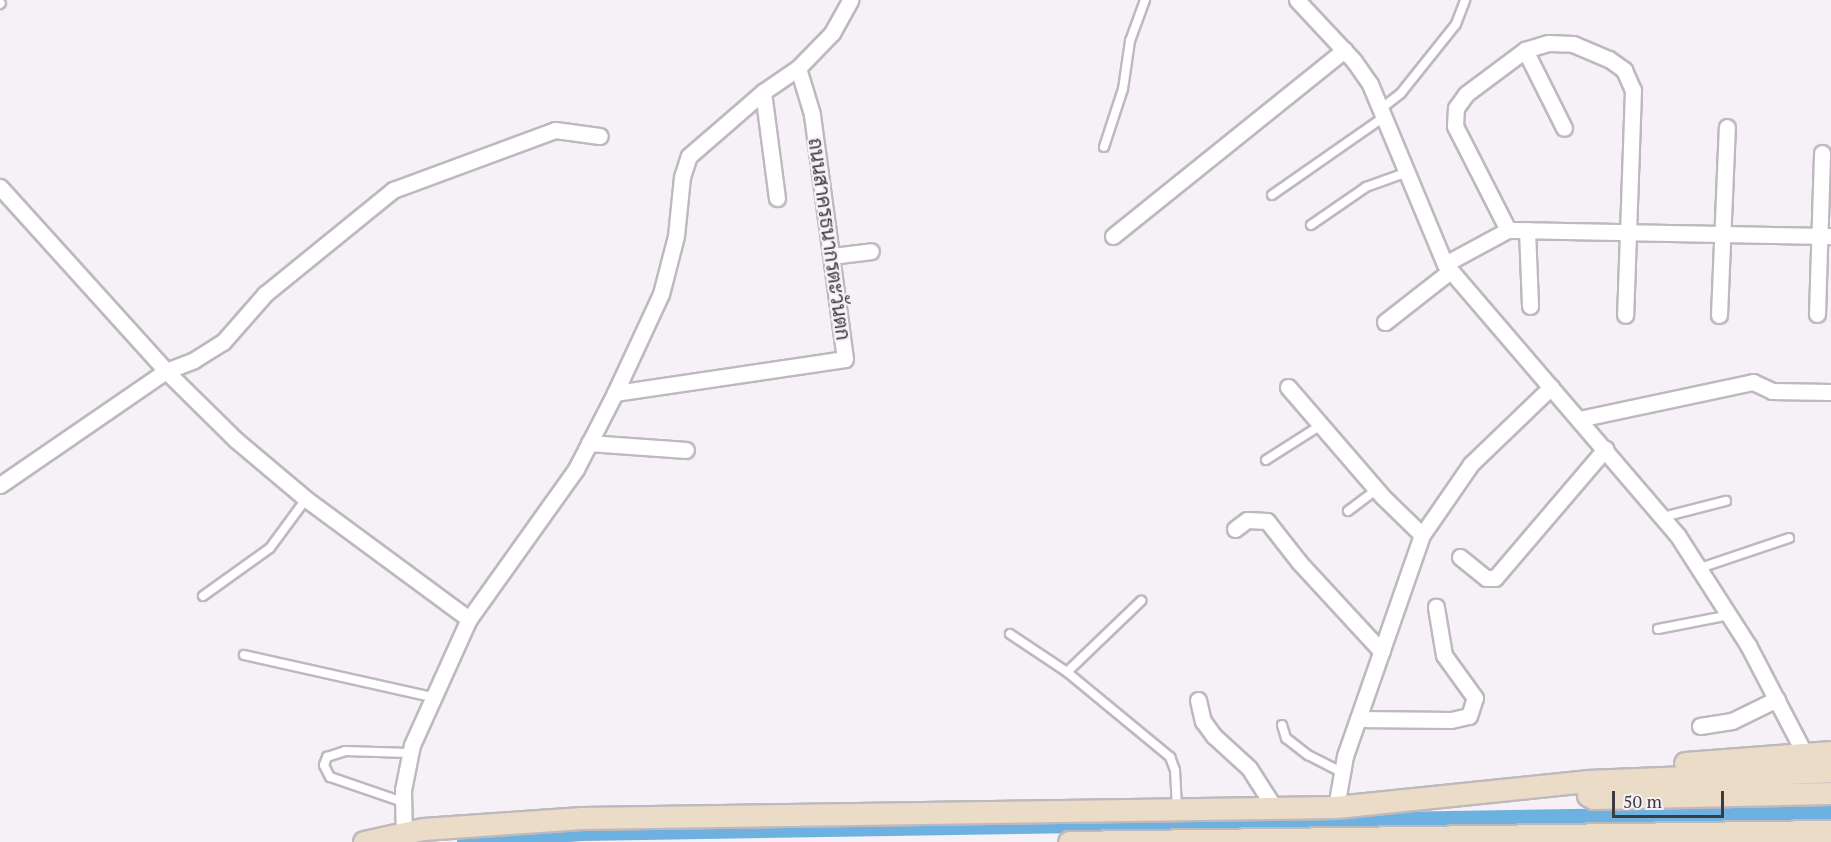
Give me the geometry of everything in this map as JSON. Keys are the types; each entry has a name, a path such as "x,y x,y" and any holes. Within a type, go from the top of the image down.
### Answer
{"street":[{"path":"403,837 403,802 410,753 432,697 470,619 576,469 615,393 661,294 676,236 682,177 689,156 763,92 798,68 832,33 850,0"},
{"path":"1297,0 1344,50 1384,112 1448,268 1663,517 1730,615 1816,765"},
{"path":"1508,230 1455,126 1456,108 1466,93 1525,50 1548,43 1573,44 1624,70 1633,90 1626,230 1625,315"},
{"path":"1113,236 1344,50"},
{"path":"1525,50 1564,128"},
{"name":"ถนนสาครธนากรตะวันตก","path":"615,393 840,362 846,354 812,114 798,68"},
{"path":"763,92 777,198"},
{"path":"1719,315 1720,233 1727,127"},
{"path":"0,485 166,371 194,360 223,342 265,294 393,190 555,130 600,135"},
{"path":"1817,314 1824,235 1822,153"},
{"path":"0,187 166,371 236,440 306,499 470,619"},
{"path":"1385,322 1448,268 1508,230 1626,230 1824,235"},
{"path":"1527,231 1530,306"},
{"path":"832,256 871,251"},
{"path":"1579,419 1753,382 1772,391 1831,392"},
{"path":"1288,387 1377,489 1422,535"},
{"path":"1336,807 1340,771 1422,535 1471,464 1551,387"},
{"path":"589,443 686,450"},
{"path":"1460,557 1486,578 1495,578 1605,449"},
{"path":"1235,529 1247,520 1267,521 1312,578 1382,652"},
{"path":"1358,719 1451,720 1469,716 1475,698 1444,654 1436,607"},
{"path":"1198,699 1203,721 1249,768 1274,807"},
{"path":"1700,726 1732,721 1777,699"},
{"path":"364,842 582,818 1336,807 1587,781 1816,765 1831,752"},
{"path":"1550,785 1591,770 1816,765"},
{"path":"1587,781 1588,795 1593,798 1831,793"},
{"path":"1069,842 1431,839 1482,835 1831,831"},
{"path":"1482,835 1531,842"}],"lane":[{"path":"1104,147 1123,89 1130,41 1145,0"},
{"path":"1272,195 1384,112 1456,24 1465,0"},
{"path":"1311,225 1366,187 1408,172"},
{"path":"1266,460 1322,424"},
{"path":"1348,511 1377,489"},
{"path":"203,596 270,548 306,499"},
{"path":"1663,517 1726,501"},
{"path":"1700,568 1789,538"},
{"path":"1067,672 1141,601"},
{"path":"1658,629 1730,615"},
{"path":"1010,633 1067,672 1170,757 1175,770 1177,809"},
{"path":"244,655 432,697"},
{"path":"1282,725 1286,738 1308,755 1340,771"},
{"path":"403,802 330,777 324,765 327,757 345,751 410,753"}],"waterway":[{"path":"465,842 582,833 1831,813"}]}
